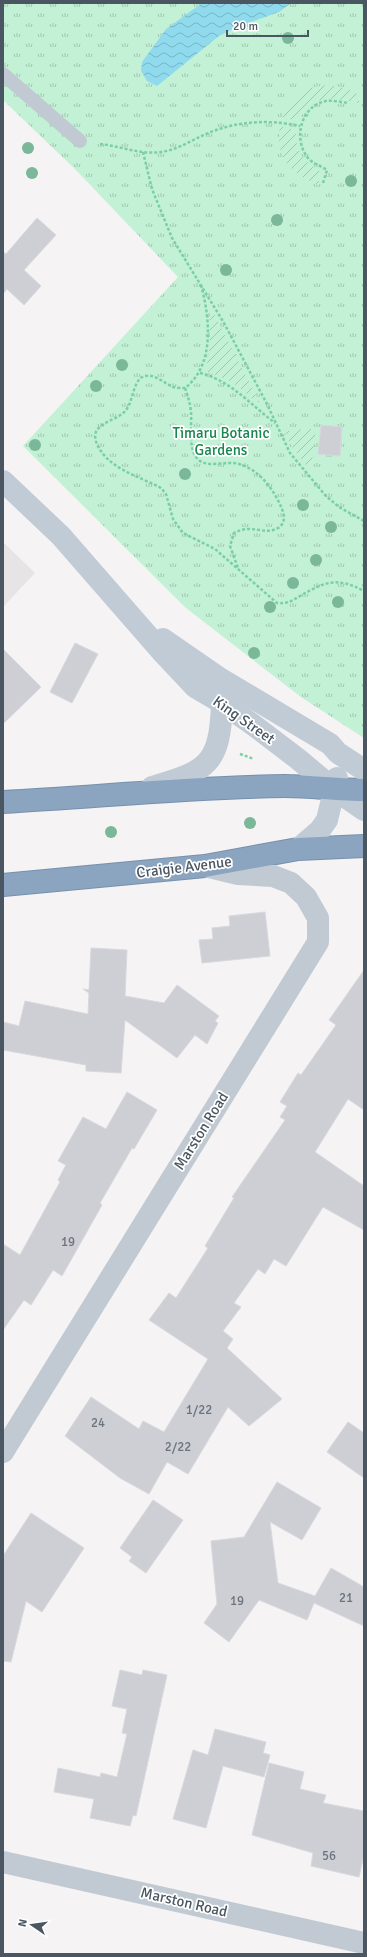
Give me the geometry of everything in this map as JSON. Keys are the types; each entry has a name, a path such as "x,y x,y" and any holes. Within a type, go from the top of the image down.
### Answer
{"highway":[{"path":"3,802 208,788 286,786 335,790 364,790"},
{"name":"Craigie Avenue","path":"3,885 205,866 298,849 364,846"}],"main road":[{"name":"King Street","path":"3,481 61,536 195,687 222,703 298,759 335,790 364,810"},
{"name":"King Street","path":"134,619 221,679 330,744 338,753 364,770"},
{"path":"130,794 186,777 208,763 220,739 222,703"},
{"path":"298,849 320,830 327,820 335,790 338,771 338,753"}],"street":[{"name":"Marston Road","path":"3,1452 318,942 318,918 306,898 291,883 273,876 238,874 205,866"},
{"name":"Marston Road","path":"3,1862 364,1943"}],"lane":[{"path":"3,74 80,141"}],"path":[{"path":"323,183 327,170 309,159 300,143 300,126 311,109 326,101 348,103"},
{"path":"80,141 111,145 143,152 169,151 221,128 235,125 282,122 300,126"},
{"path":"143,152 152,189 172,238 231,336 290,453 312,480 339,507 364,521"},
{"path":"201,285 206,304 207,347 200,373 193,382 185,388 173,387 155,377 144,376 139,379 128,409 112,421 101,425 95,432 95,439 100,451 117,467 161,488 166,494 173,519 183,533 216,550 277,603 291,602 328,582 345,582 364,591"},
{"path":"200,373 215,378 226,384 276,424"},
{"path":"185,388 191,411 192,449 196,457 201,462 210,464 229,462 252,469 264,480 283,511 285,517 282,524 269,531 247,528 234,533 230,546 239,569"}],"shaded area":[{"path":"3,542 35,573 3,607"}],"green space":[{"name":"Timaru Botanic Gardens","path":"3,3 364,3 364,738 301,697 186,608 23,446 178,277 76,170 3,100"},
{"path":"329,85 344,88 359,95 359,103 331,98 324,99 311,105 297,121 282,117 290,102 300,93 313,87"},
{"path":"280,126 296,130 298,150 304,160 321,172 318,185 292,169 282,156 279,137"},
{"path":"210,312 214,314 261,405 232,382 206,371 210,344"},
{"path":"316,429 311,468 309,469 285,435 288,431"}],"water":[{"path":"202,3 291,3 279,12 237,27 219,36 157,86 147,81 141,71 142,62 166,29"}],"building":[{"path":"37,218 56,235 24,270 41,286 24,305 7,289 3,294 3,252 6,254"},
{"path":"321,425 342,427 340,456 318,454"},
{"path":"75,643 98,654 72,703 50,692"},
{"path":"3,649 41,687 3,724"},
{"path":"265,912 270,956 202,963 199,940 213,939 212,928 230,926 229,916"},
{"path":"91,948 127,950 125,996 164,1003 177,985 219,1016 215,1021 218,1023 207,1044 195,1035 177,1058 125,1020 121,1073 86,1071 86,1065 3,1050 3,1022 19,1026 25,1001 88,1014 89,993 83,989 89,990"},
{"path":"364,970 364,1110 348,1099 315,1152 364,1186 364,1230 323,1207 286,1266 274,1259 265,1274 258,1269 234,1303 241,1307 223,1331 233,1339 227,1348 282,1399 249,1426 228,1407 188,1474 167,1462 149,1494 120,1478 65,1436 91,1397 139,1429 143,1421 164,1432 208,1359 149,1320 169,1293 176,1298 208,1248 205,1246 234,1198 232,1197 285,1120 280,1117 287,1106 280,1102 298,1073 301,1075 336,1025 329,1020"},
{"path":"127,1092 157,1110 134,1149 132,1148 100,1203 102,1205 62,1276 53,1270 31,1305 24,1300 3,1330 3,1244 20,1255 60,1182 58,1180 66,1165 58,1161 83,1117 106,1129"},
{"path":"348,1422 364,1433 364,1478 327,1452"},
{"path":"277,1482 321,1508 302,1540 270,1522 278,1583 315,1596 331,1568 364,1587 364,1626 314,1603 307,1620 259,1600 229,1642 204,1623 217,1604 211,1541 244,1537"},
{"path":"153,1500 183,1520 146,1573 129,1561 132,1557 120,1548"},
{"path":"31,1513 84,1548 42,1612 26,1601 11,1662 3,1661 3,1556"},
{"path":"120,1670 142,1675 143,1670 167,1675 136,1816 133,1815 130,1826 90,1818 94,1799 54,1792 58,1768 100,1777 101,1773 117,1777 127,1734 122,1733 127,1709 112,1706"},
{"path":"215,1729 266,1742 263,1753 270,1755 264,1777 223,1766 206,1828 173,1819 193,1750 208,1755"},
{"path":"269,1763 304,1772 300,1789 326,1795 323,1803 364,1811 364,1854 359,1877 311,1866 313,1853 252,1835"}]}
